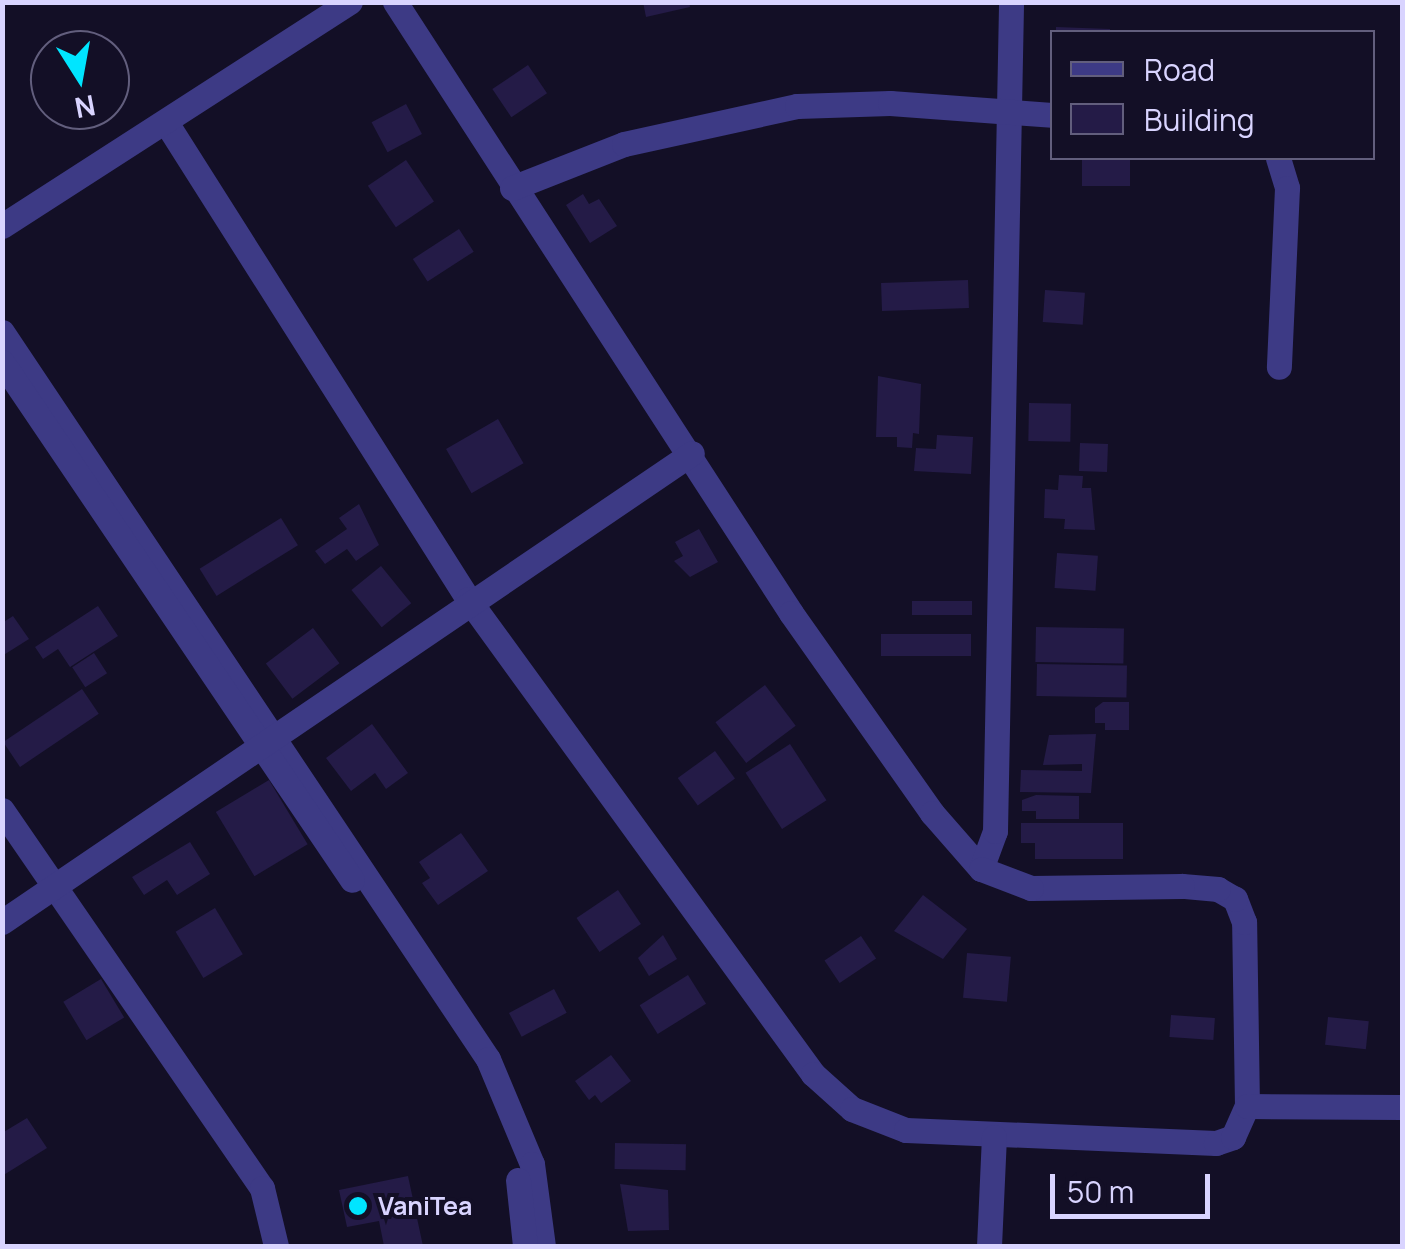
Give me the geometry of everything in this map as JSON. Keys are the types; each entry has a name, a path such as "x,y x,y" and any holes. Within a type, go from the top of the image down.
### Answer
{"street":[{"path":"2,226 168,124 350,2"},
{"path":"168,124 468,599 813,1074 852,1108 906,1130 994,1137 1216,1144 1233,1136 1246,1106 1244,922 1235,899 1218,889 1182,886 1032,888 981,869 868,727 692,453 512,188 394,2"},
{"path":"981,869 995,831 1011,2"},
{"path":"512,188 624,144 797,106 890,103 1050,115"},
{"path":"1279,160 1287,188 1279,367"},
{"path":"2,332 113,511 514,1112 532,1164 543,1246"},
{"path":"2,362 113,511"},
{"path":"2,922 53,884 270,743 468,599 692,453"},
{"path":"2,810 262,1188 276,1246"},
{"path":"444,1007 499,1117 516,1169 525,1246"},
{"path":"1246,1106 1402,1107"},
{"path":"989,1246 994,1137"}],"building":[{"path":"643,2 689,2 690,7 646,17"},
{"path":"1056,27 1110,29 1110,30"},
{"path":"528,65 547,93 511,117 492,89"},
{"path":"406,104 422,134 388,152 372,122"},
{"path":"406,160 434,201 396,227 368,186"},
{"path":"1082,160 1130,160 1130,186 1082,186"},
{"path":"583,194 589,204 599,199 617,226 590,243 566,205"},
{"path":"459,229 474,252 428,282 413,259"},
{"path":"968,280 969,308 882,311 881,283"},
{"path":"1045,290 1085,293 1083,325 1043,322"},
{"path":"878,376 921,384 919,434 913,433 912,448 897,447 897,437 876,437"},
{"path":"1029,403 1071,404 1070,442 1028,441"},
{"path":"498,419 524,463 472,493 446,449"},
{"path":"937,435 973,437 971,474 914,471 916,448 936,449"},
{"path":"1080,443 1108,444 1107,472 1079,471"},
{"path":"1059,475 1083,476 1082,488 1091,488 1095,530 1064,529 1065,519 1044,518 1045,489 1058,490"},
{"path":"359,504 379,545 356,561 347,549 325,564 315,551 347,529 339,518"},
{"path":"281,518 298,545 217,596 200,569"},
{"path":"699,529 718,562 690,577 674,561 683,556 675,542"},
{"path":"1057,553 1098,556 1095,591 1055,588"},
{"path":"381,566 411,603 382,627 351,590"},
{"path":"912,601 972,601 972,615 912,615"},
{"path":"98,606 118,636 70,667 58,649 43,659 35,647"},
{"path":"13,616 29,639 2,656 2,623"},
{"path":"1036,627 1124,629 1123,664 1035,662"},
{"path":"313,628 339,663 292,699 266,664"},
{"path":"881,634 971,634 971,656 881,656"},
{"path":"94,653 107,673 85,687 72,667"},
{"path":"1037,664 1127,666 1126,698 1036,696"},
{"path":"765,685 796,726 746,763 715,722"},
{"path":"82,689 99,714 20,767 3,742"},
{"path":"1103,702 1129,702 1129,730 1105,730 1105,723 1095,723 1095,708"},
{"path":"372,724 408,773 386,789 375,773 351,791 326,758"},
{"path":"1096,734 1091,793 1020,792 1021,770 1082,771 1082,764 1043,765 1049,735"},
{"path":"790,744 826,800 782,829 746,773"},
{"path":"715,751 735,779 698,806 678,778"},
{"path":"269,780 308,844 254,876 216,812"},
{"path":"1036,795 1079,796 1079,819 1036,819 1036,811 1022,811 1022,800"},
{"path":"1021,823 1123,823 1123,859 1035,859 1035,843 1021,843"},
{"path":"461,833 488,871 438,905 422,883 430,878 419,862"},
{"path":"190,842 210,874 177,895 167,880 144,895 132,877"},
{"path":"618,890 641,924 599,952 577,918"},
{"path":"923,895 967,929 943,959 894,931"},
{"path":"215,908 243,954 203,978 176,932"},
{"path":"663,935 677,959 649,976 638,958"},
{"path":"861,936 876,958 840,983 825,961"},
{"path":"967,953 1011,957 1007,1002 963,998"},
{"path":"688,975 706,1004 658,1034 640,1005"},
{"path":"101,979 124,1018 86,1040 63,1002"},
{"path":"554,989 567,1013 522,1037 509,1013"},
{"path":"1171,1015 1215,1018 1213,1040 1169,1037"},
{"path":"1328,1017 1369,1021 1366,1049 1325,1045"},
{"path":"611,1055 631,1081 601,1103 595,1095 589,1100 575,1081"},
{"path":"27,1118 47,1148 2,1176 2,1133"},
{"path":"615,1143 686,1144 686,1170 615,1169"},
{"path":"408,1176 423,1246 384,1246 379,1221 347,1227 339,1190"},
{"path":"620,1184 668,1190 669,1230 628,1231"}],"place":[{"name":"VaniTea","path":"358,1206"}]}
